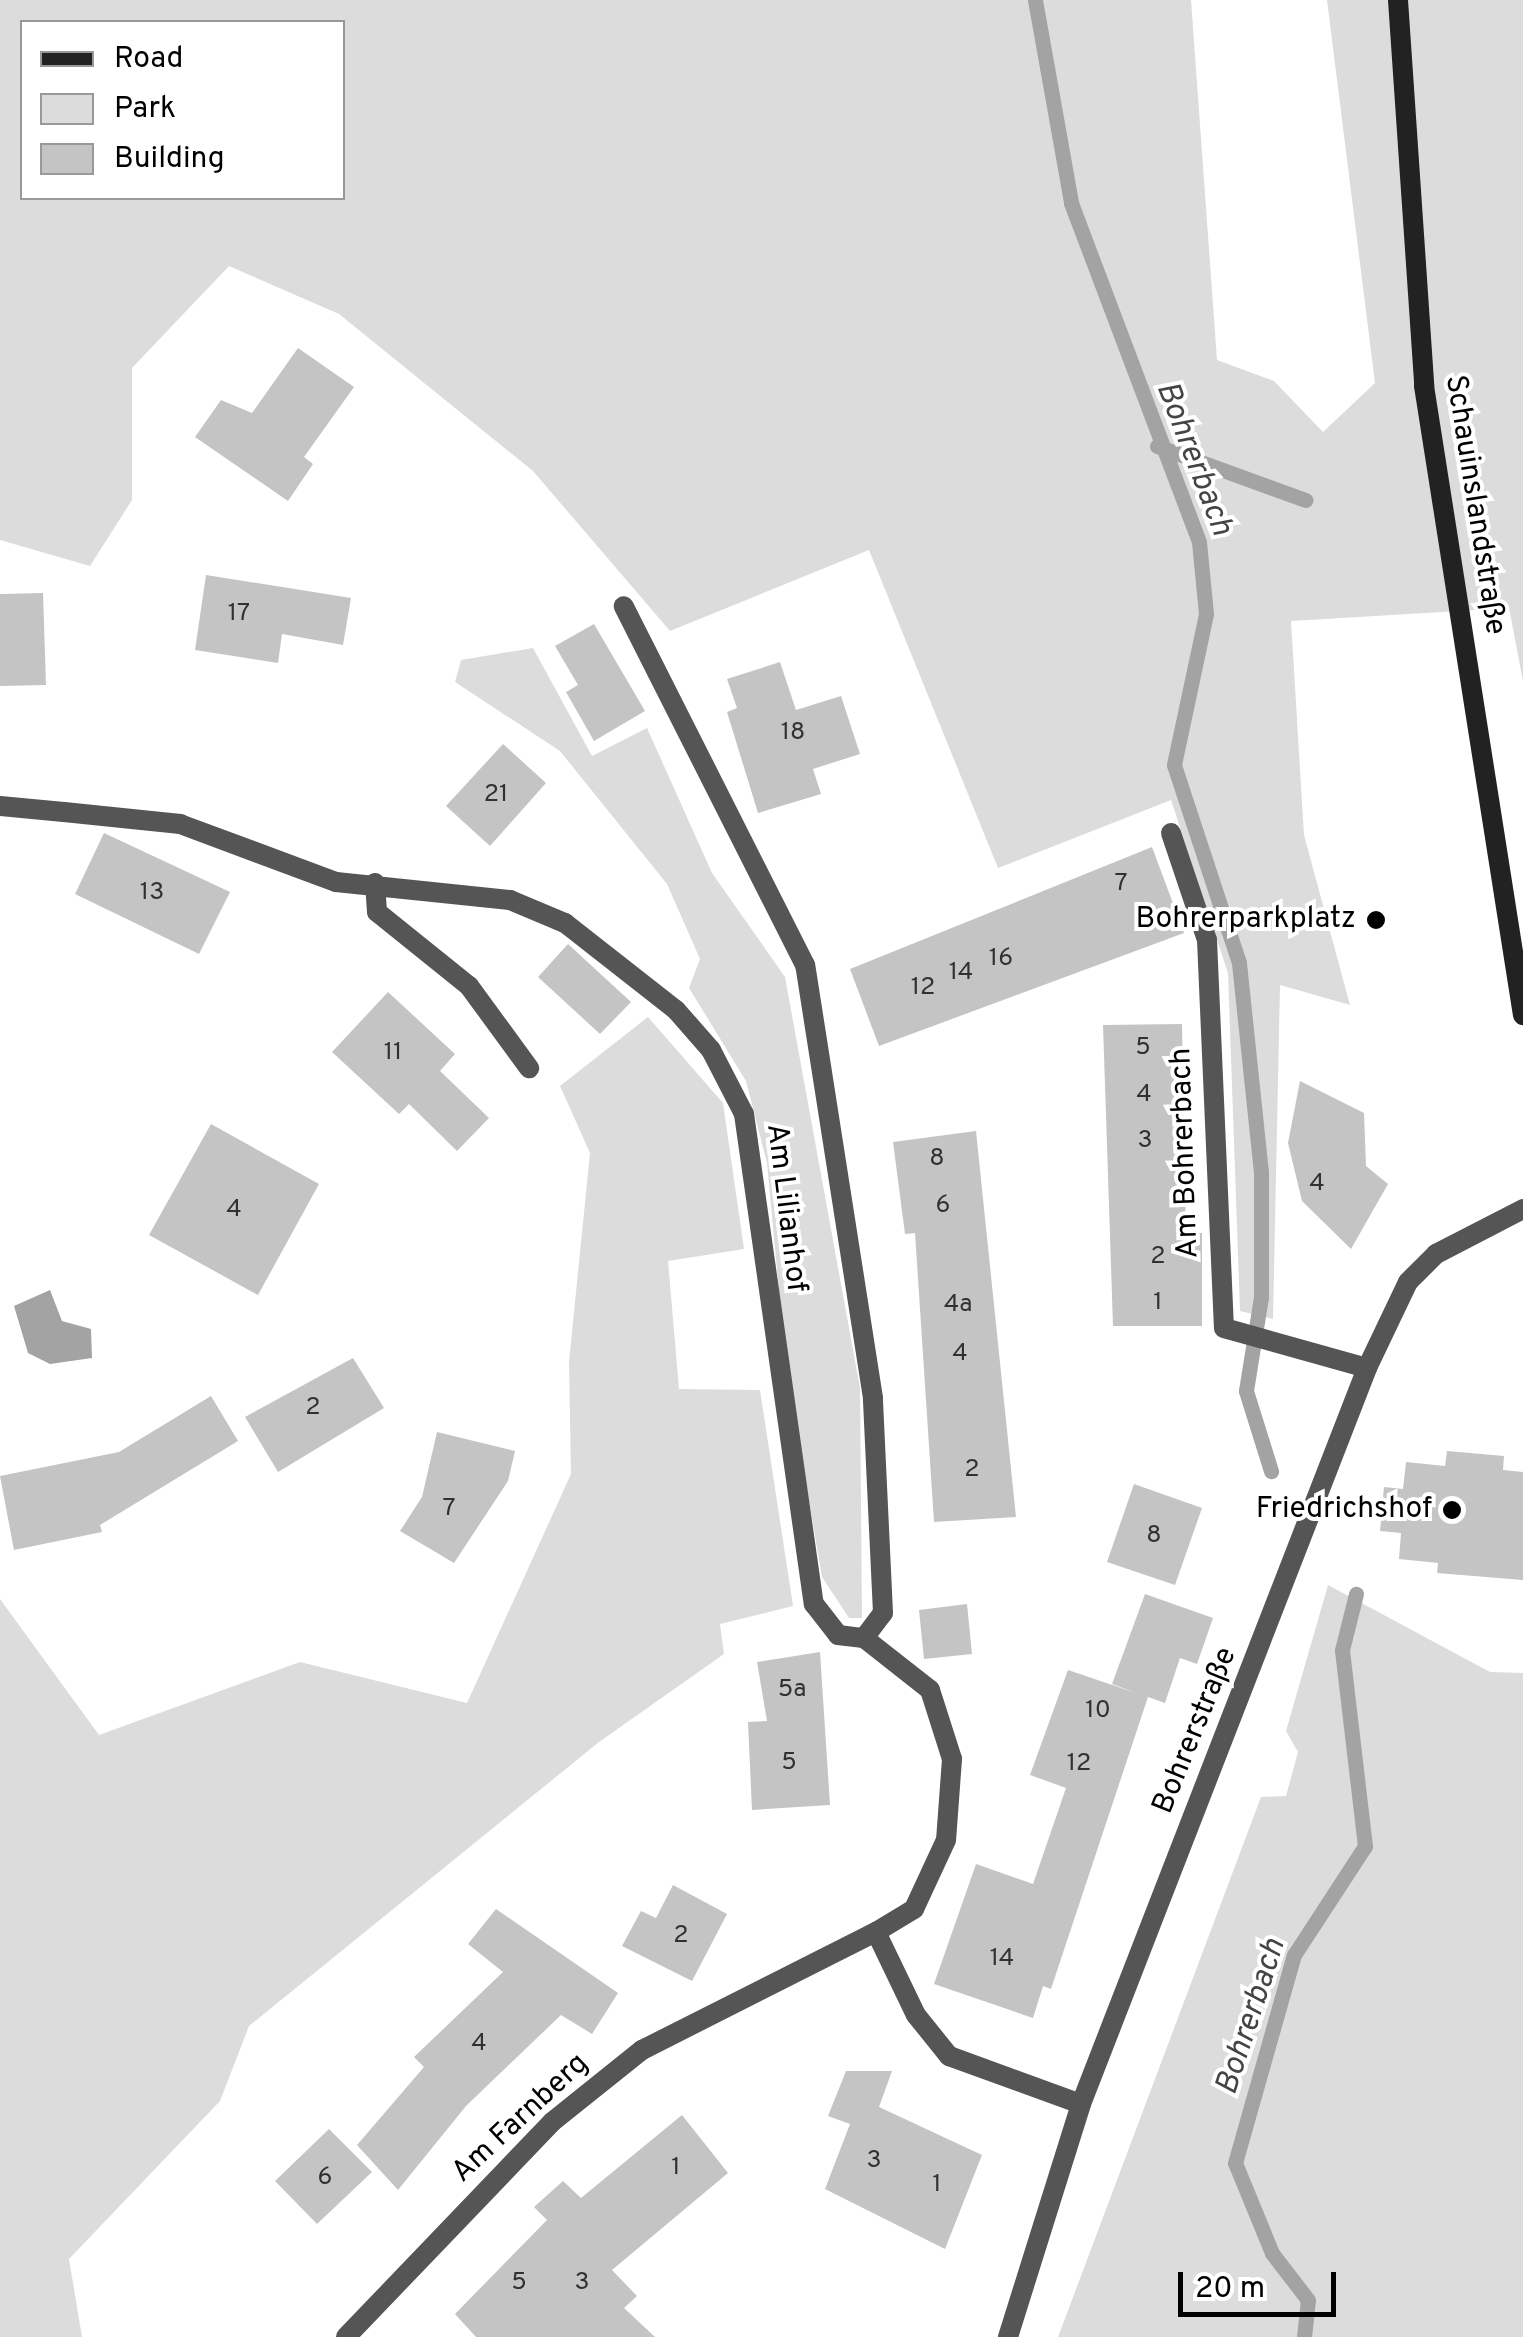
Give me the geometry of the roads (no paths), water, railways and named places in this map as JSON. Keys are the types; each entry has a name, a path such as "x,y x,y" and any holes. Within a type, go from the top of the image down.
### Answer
{"main road":[{"name":"Schauinslandstraße","path":"1398,0 1424,386 1523,1015"}],"street":[{"name":"Am Lilianhof","path":"624,606 805,964 874,1398 883,1613 864,1638"},
{"name":"Am Lilianhof","path":"0,806 180,824 290,871 375,883 463,889 565,923 711,1050 744,1114 814,1604 838,1635 864,1638 930,1690 952,1760 946,1840 914,1909 876,1932"},
{"name":"Am Bohrerbach","path":"1171,833 1207,940 1224,1328 1285,1339 1367,1368"},
{"path":"375,883 377,912 469,986 529,1068"},
{"name":"Bohrerstraße","path":"1008,2337 1080,2104 1367,1368 1408,1282 1436,1254 1523,1209"},
{"path":"876,1932 916,2015 948,2056 1080,2104"},
{"name":"Am Farnberg","path":"346,2337 552,2122 642,2050 876,1932"}],"waterway":[{"name":"Bohrerbach","path":"1035,0 1071,203 1199,542 1206,614 1174,765 1239,963 1261,1173 1261,1297 1246,1391 1271,1471"},
{"path":"1157,446 1305,500"},
{"name":"Bohrerbach","path":"1304,2337 1308,2300 1272,2253 1235,2163 1294,1955 1365,1846 1342,1650 1356,1594"}],"place":[{"name":"Bohrerparkplatz","path":"1376,920"},
{"name":"Friedrichshof","path":"1452,1510"}]}
